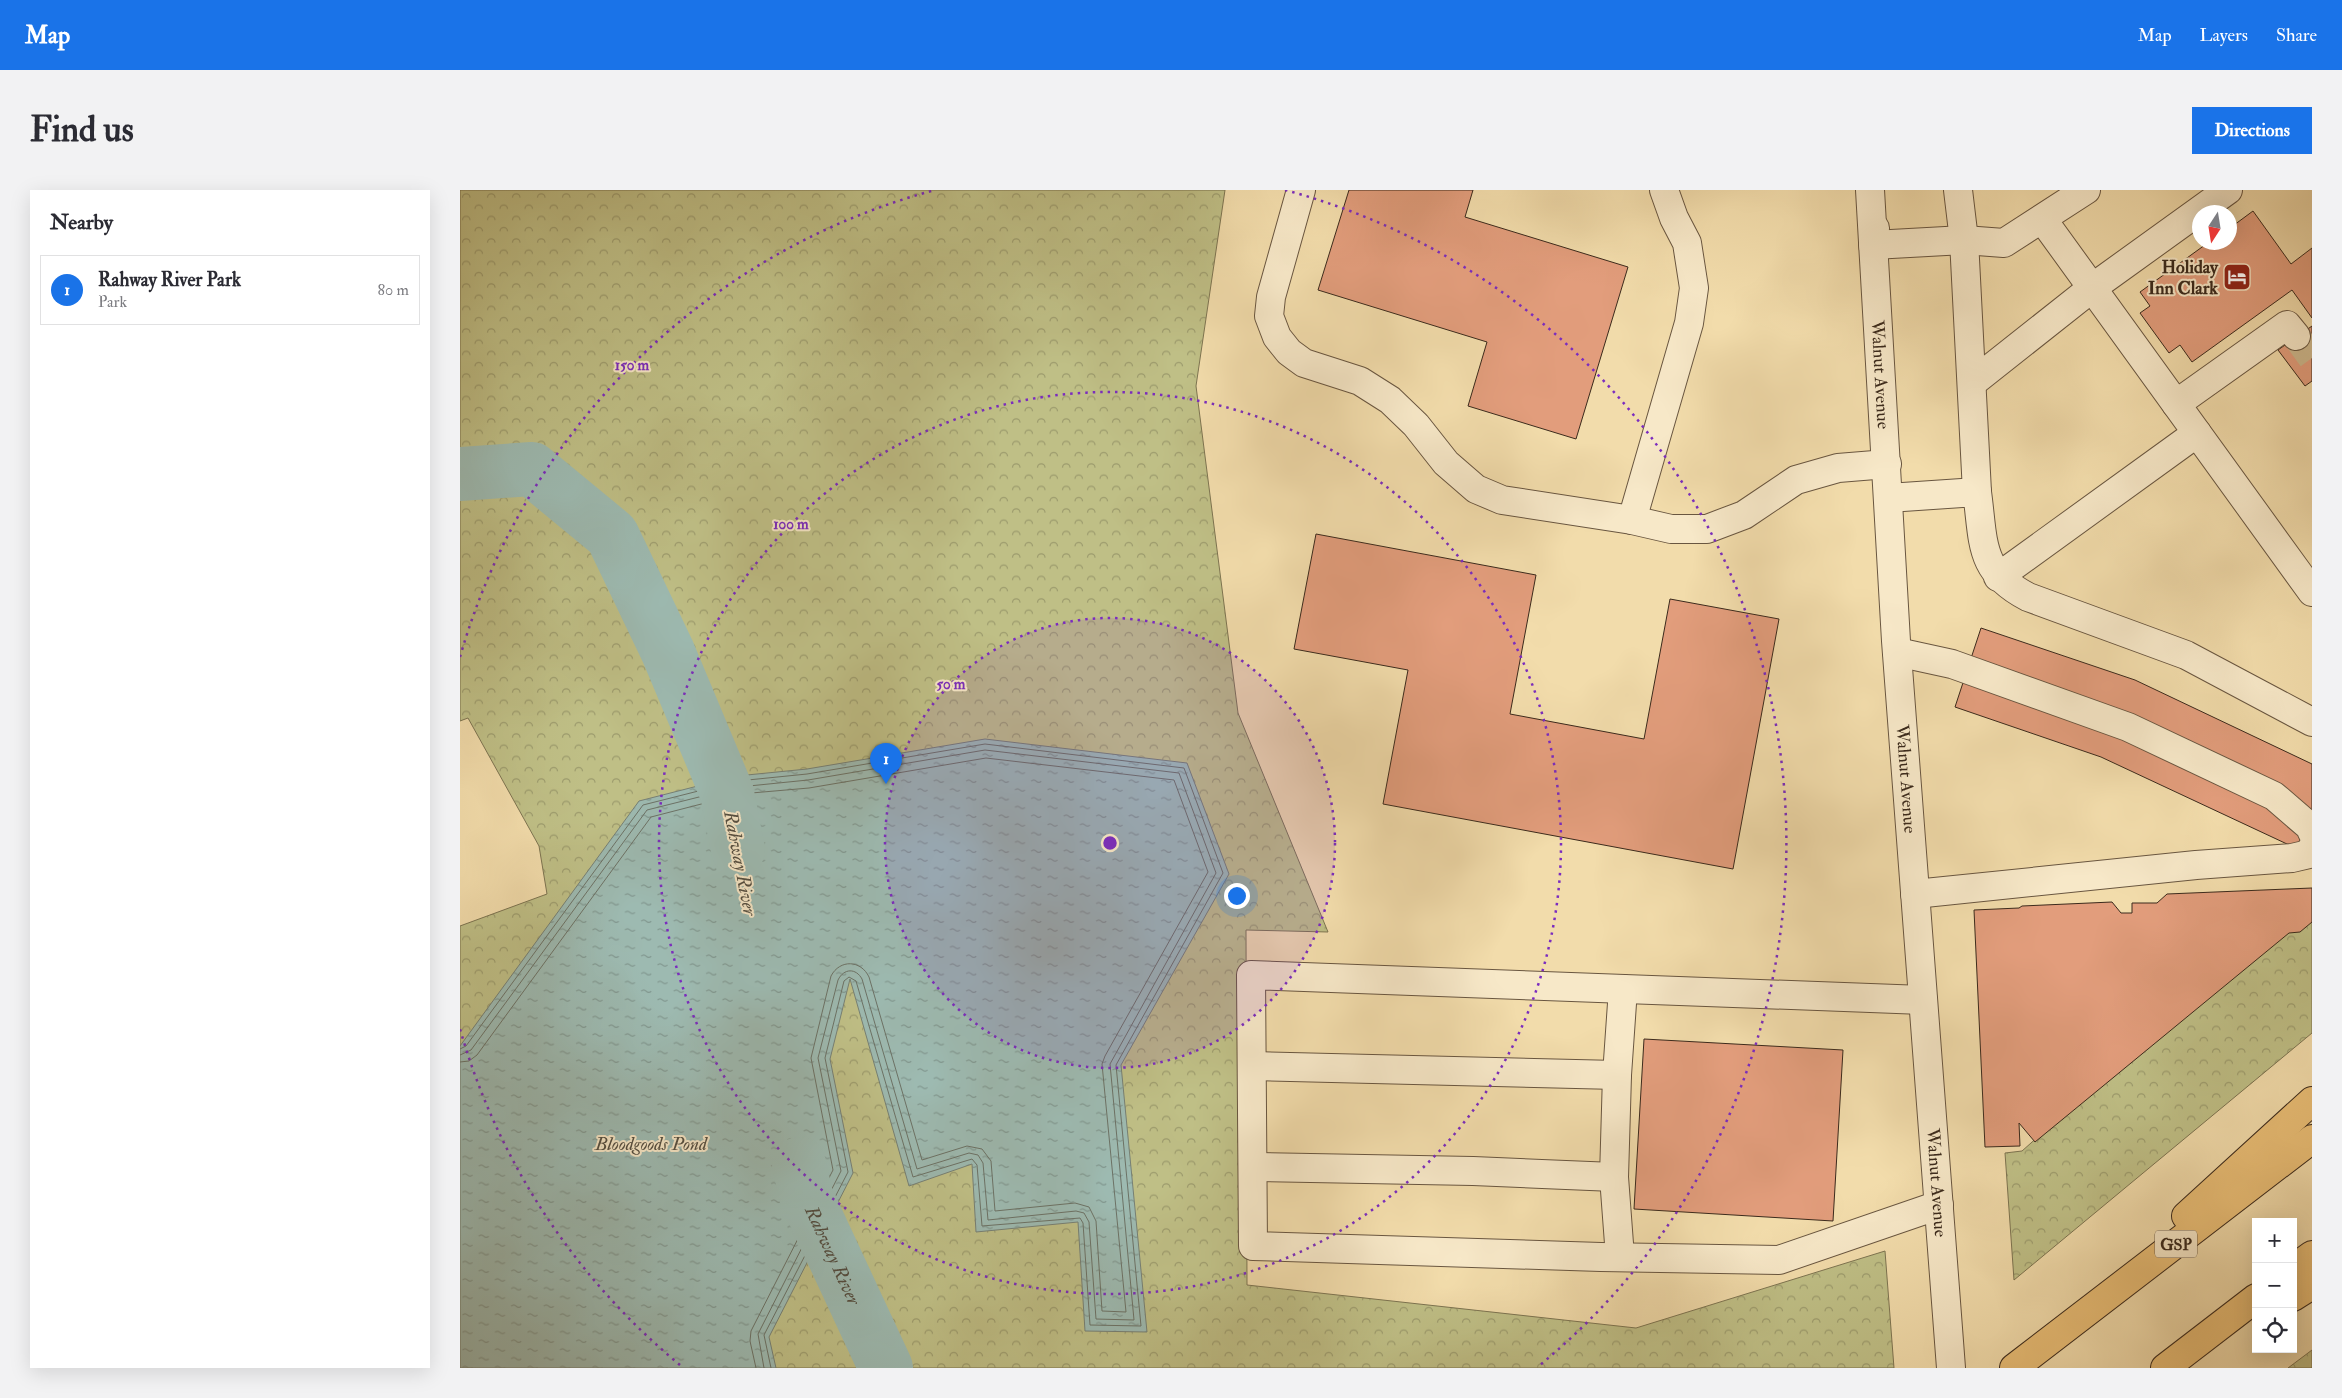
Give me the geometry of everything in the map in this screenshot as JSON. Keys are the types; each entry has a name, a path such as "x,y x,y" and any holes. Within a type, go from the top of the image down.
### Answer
{"highway":[{"path":"2041,1348 2312,1102"},
{"name":"GSP","path":"2014,1368 2312,1140"},
{"path":"2297,1266 2312,1255"},
{"path":"2297,1295 2312,1285"},
{"path":"2164,1368 2252,1301"},
{"path":"2185,1368 2252,1325"}],"street":[{"path":"1301,190 1271,297 1269,316 1277,337 1289,352 1304,362 1360,381 1390,400 1416,425 1446,463 1476,489 1502,500 1632,520 1671,529 1707,529 1744,515 1796,480 1838,468 1887,464"},
{"path":"1632,520 1689,323 1694,288 1687,243 1674,218 1664,190"},
{"name":"Walnut Avenue","path":"1870,190 1897,652 1951,1368"},
{"path":"1881,190 1872,245 1964,240 2004,244 2086,190"},
{"path":"1958,190 1964,240 1977,492 1987,559 1998,577 2013,589 2028,597 2186,655 2312,722"},
{"path":"1972,383 2092,288 2228,190"},
{"path":"2043,220 2312,592"},
{"path":"2176,404 2287,325 2296,336"},
{"path":"1998,577 2197,433"},
{"path":"1888,498 1977,492"},
{"path":"1897,652 1952,664 2128,726 2274,796 2310,827 2312,832"},
{"path":"1915,894 2196,865 2292,858 2309,854 2312,848"},
{"path":"1923,1000 1251,975 1254,1246 1778,1260 1939,1205"},
{"path":"1620,1257 1614,1177 1616,1075 1623,989"},
{"path":"1252,1066 1616,1075"},
{"path":"1253,1167 1472,1171 1614,1177"}],"green space":[{"path":"460,190 1225,190 1196,386 1238,713 1328,932 1246,930 1247,1285 1636,1328 1885,1251 1894,1368 460,1368 460,926 547,894 539,846 468,718 460,721"},
{"path":"2312,893 2312,1033 2014,1280 2005,1153 2022,1151"},
{"path":"2312,1350 2312,1368 2288,1368"}],"water":[{"name":"Bloodgoods Pond","path":"985,739 1187,763 1229,874 1121,1065 1147,1332 1085,1331 1078,1222 976,1232 972,1164 909,1186 850,979 830,1059 853,1173 769,1337 776,1368 460,1368 460,1046 639,801 737,776 807,769"}],"building":[{"path":"1349,190 1473,190 1465,217 1628,267 1576,439 1468,406 1487,342 1318,290"},
{"name":"Holiday Inn Clark","path":"2253,211 2291,264 2312,248 2312,318 2292,290 2192,362 2180,345 2169,353 2140,313 2150,306 2140,292 2198,250 2237,250 2237,223"},
{"path":"2312,326 2312,381 2305,386 2278,350"},
{"path":"1316,534 1536,575 1510,714 1644,739 1670,599 1779,619 1733,869 1383,804 1408,670 1294,649"},
{"path":"1981,628 2135,680 2312,764 2312,859 2287,844 2101,757 1955,707"},
{"path":"2312,888 2312,922 2300,932 2289,933 2035,1142 2019,1123 2020,1146 1985,1147 1974,910 2112,902 2121,913 2132,913 2132,903 2157,903 2167,894"},
{"path":"1644,1039 1843,1050 1833,1221 1634,1209"}],"waterway":[{"name":"Rahway River","path":"460,474 532,469 612,535 668,652 727,793 738,850"},
{"name":"Rahway River","path":"799,1164 806,1196 886,1368"}],"tunnel":[{"path":"2296,336 2312,358"}],"place":[{"name":"Holiday Inn Clark","path":"2237,277"},
{"name":"Rahway River Park","path":"886,784"}]}
